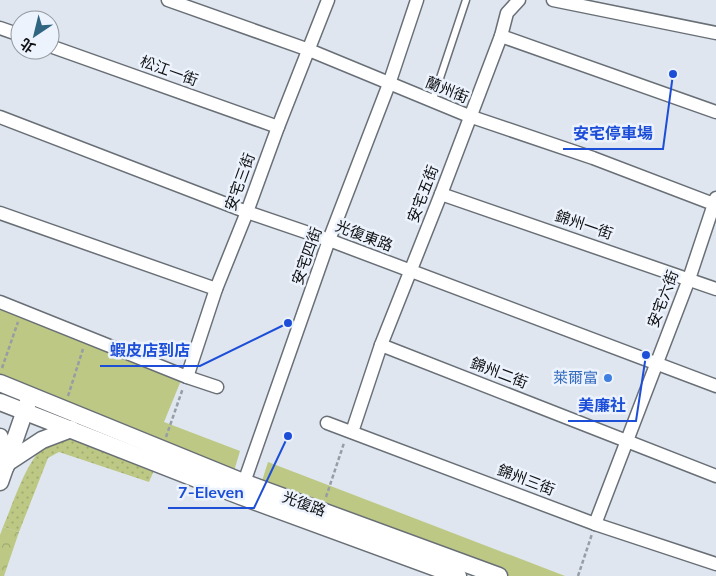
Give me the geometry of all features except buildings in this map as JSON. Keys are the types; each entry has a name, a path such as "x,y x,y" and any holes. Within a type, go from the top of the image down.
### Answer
{"street":[{"name":"蘭州街","path":"168,0 309,50 469,116 715,202"},
{"name":"安宅三街","path":"187,377 216,289 328,0"},
{"name":"安宅四街","path":"241,489 329,240 389,84 417,0"},
{"name":"安宅五街","path":"350,431 381,345 441,194 507,13 519,0"},
{"path":"553,0 716,33"},
{"path":"500,36 716,112"},
{"name":"松江一街","path":"60,50 278,128"},
{"name":"光復東路","path":"0,118 716,386"},
{"name":"錦州一街","path":"441,194 716,289"},
{"name":"安宅六街","path":"595,524 689,279 715,202"},
{"path":"0,213 216,289"},
{"path":"0,302 216,387"},
{"name":"錦州二街","path":"381,345 716,476"},
{"name":"光復路","path":"0,383 241,489 458,576"},
{"path":"0,482 30,395"},
{"name":"光復路","path":"0,402 241,489 499,576"},
{"name":"錦州三街","path":"327,423 595,524 716,564"},
{"path":"7,464 42,440 71,429"},
{"path":"0,437 7,464"}],"lane":[{"path":"432,102 466,0"}],"path":[{"path":"0,374 22,311"},
{"path":"66,402 87,337"},
{"path":"164,441 187,377"},
{"path":"325,501 350,431"},
{"path":"578,576 595,524"}],"green space":[{"path":"0,306 182,378 164,422 240,451 234,471 0,380"},
{"path":"78,439 155,468 149,482 59,452 48,458 19,532 3,527 24,475 35,457 49,445"},
{"path":"268,462 565,576 509,576 261,484"},
{"path":"3,527 19,532 4,576 0,576 0,535"}],"place":[{"name":"安宅停車場","path":"673,74"},
{"name":"蝦皮店到店","path":"288,323"},
{"name":"美廉社","path":"646,355"},
{"name":"萊爾富","path":"608,378"},
{"name":"7-Eleven","path":"288,436"}]}
